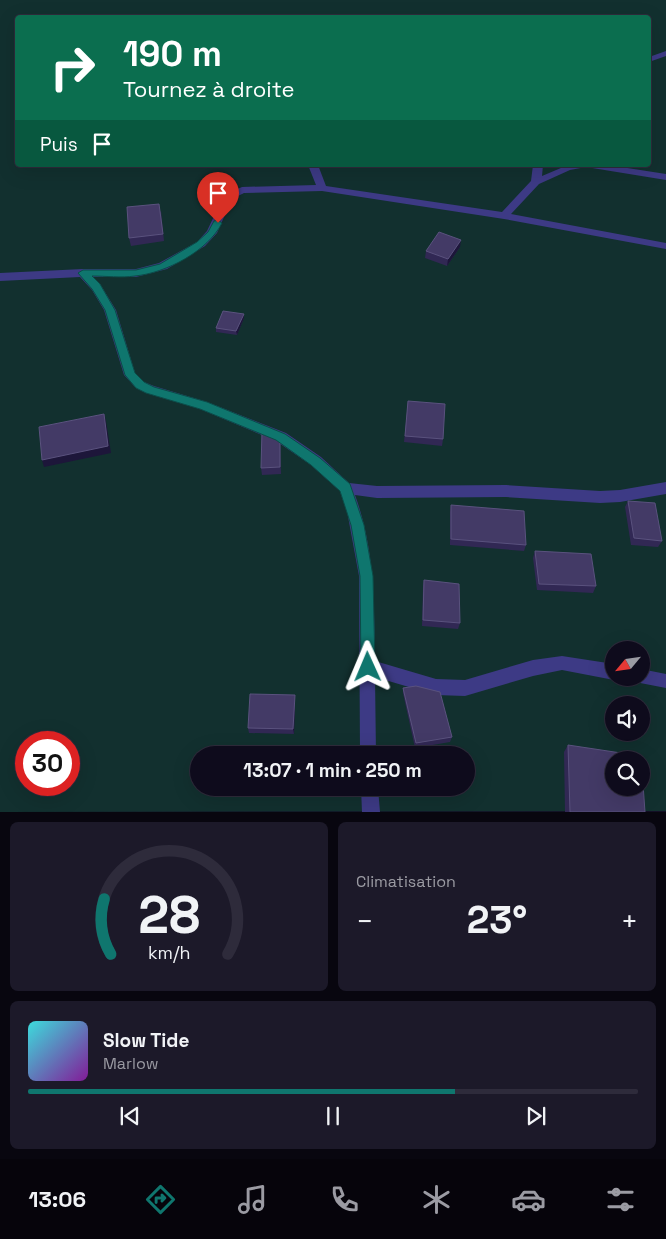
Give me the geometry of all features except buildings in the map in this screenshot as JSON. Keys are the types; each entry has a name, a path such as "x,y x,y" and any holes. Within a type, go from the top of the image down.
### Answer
{"street":[{"path":"651,59 666,53"},
{"path":"313,167 322,188"},
{"path":"536,182 538,167"},
{"path":"504,216 536,182 573,167"},
{"path":"602,167 666,177"},
{"path":"0,277 83,273 136,273 163,266 201,244 212,234 228,197 242,190 322,188 504,216 666,246"},
{"path":"83,273 96,286 110,310 130,375 140,385 150,390 203,405 281,437 316,461 346,488 354,511 366,576 368,746"},
{"path":"346,488 377,492 506,491 600,497 620,496 666,488"},
{"path":"368,667 436,687 465,688 534,668 562,663 605,670"},
{"path":"650,679 664,681"},
{"path":"370,796 371,812"}],"green space":[{"path":"0,0 666,0 666,811 0,812"}],"route":[{"path":"218,223 212,234 201,244 163,266 136,273 83,273 96,286 104,298 110,310 130,375 140,385 150,390 203,405 281,437 316,461 346,488 358,525 366,576 368,667"}]}
